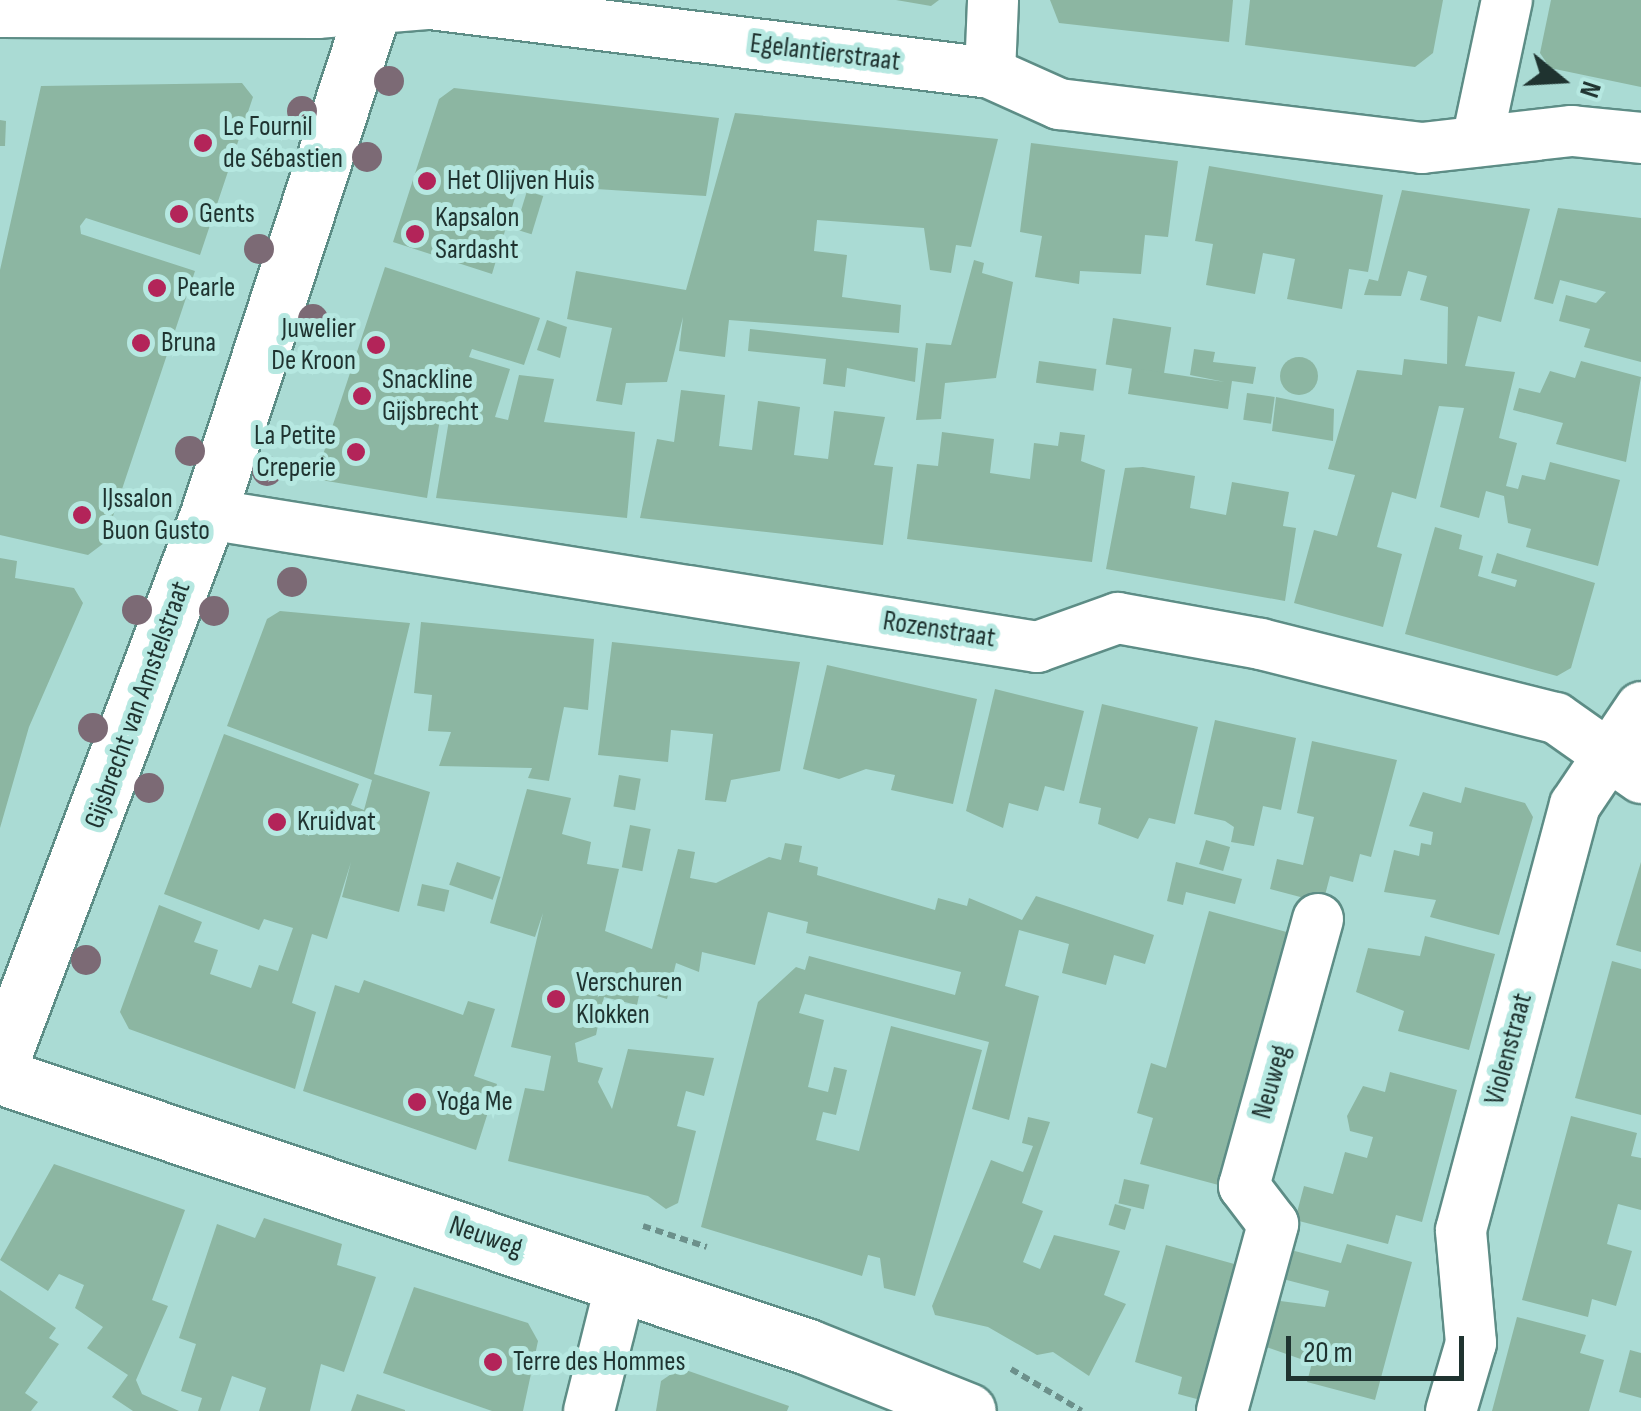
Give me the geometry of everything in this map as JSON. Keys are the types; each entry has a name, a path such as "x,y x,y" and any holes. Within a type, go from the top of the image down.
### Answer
{"street":[{"path":"990,73 993,0"},
{"path":"1476,141 1507,0"},
{"name":"Gijsbrecht van Amstelstraat","path":"0,1064 208,514 376,4"},
{"name":"Egelantierstraat","path":"0,12 430,4 990,73 1058,104 1422,148 1572,131 1641,138"},
{"name":"Rozenstraat","path":"208,514 1038,647 1118,618 1429,682 1556,718 1626,765"},
{"name":"Violenstraat","path":"1451,1411 1470,1343 1461,1230 1575,805 1626,765 1641,707"},
{"name":"Neuweg","path":"1222,1411 1272,1224 1244,1186 1318,919"},
{"name":"Neuweg","path":"0,1076 622,1284 968,1411"},
{"path":"589,1411 622,1284"}],"building":[{"path":"896,0 939,0 931,6"},
{"path":"1050,0 1233,0 1229,42 1059,23"},
{"path":"1250,0 1443,0 1433,53 1415,67 1245,45"},
{"path":"1551,0 1641,0 1641,87 1550,68 1540,53"},
{"path":"242,83 253,97 200,255 86,218 80,226 81,234 195,271 104,543 88,555 0,535 0,270 41,86"},
{"path":"454,88 719,118 706,196 533,185 535,173 523,171 492,274 393,242 439,99"},
{"path":"735,113 998,139 971,247 956,245 951,273 930,270 924,228 817,220 814,251 847,255 842,297 901,305 899,333 729,320 725,357 679,351 683,317 667,382 626,383 622,405 596,401 612,328 567,319 576,271 686,290"},
{"path":"0,120 6,121 5,146 0,146"},
{"path":"1031,143 1178,161 1168,237 1145,235 1141,274 1080,271 1079,284 1035,277 1042,236 1020,232"},
{"path":"1209,166 1383,195 1368,272 1349,269 1342,309 1287,299 1295,259 1263,253 1255,294 1206,285 1213,244 1195,241"},
{"path":"1402,190 1530,209 1501,322 1478,316 1465,366 1515,372 1499,438 1517,443 1506,486 1518,489 1522,475 1545,480 1550,462 1620,480 1598,566 1526,547 1531,529 1508,523 1504,496 1486,491 1479,518 1440,507 1464,408 1439,406 1416,499 1392,492 1377,547 1402,554 1383,627 1294,603 1314,530 1337,536 1355,475 1328,469 1357,370 1402,375 1404,359 1447,364 1448,307 1420,300 1427,276 1408,271 1401,296 1364,295 1369,279 1378,281"},
{"path":"527,191 543,196 532,234 515,229"},
{"path":"1558,208 1641,218 1641,362 1584,347 1590,329 1559,321 1566,295 1596,303 1606,292 1560,280 1553,304 1534,299"},
{"path":"974,260 984,263 982,273 1013,282 996,378 945,383 941,419 916,420 926,343 951,345"},
{"path":"385,267 540,318 524,365 472,349 469,357 510,369 495,417 508,420 519,375 554,379 544,422 635,432 627,518 436,498 450,414 441,413 427,498 315,479"},
{"path":"1113,318 1171,327 1164,374 1106,364"},
{"path":"547,320 567,327 560,358 537,350"},
{"path":"750,329 918,348 915,382 847,368 845,387 823,384 826,359 748,351"},
{"path":"1194,349 1215,352 1213,362 1256,367 1253,384 1232,381 1228,409 1128,394 1132,368 1225,382 1190,375"},
{"path":"1299,357 1312,363 1318,376 1312,389 1299,395 1286,389 1280,376 1286,363"},
{"path":"1039,361 1096,369 1093,391 1036,383"},
{"path":"1581,361 1641,377 1626,462 1556,444 1563,423 1513,410 1519,388 1540,393 1550,371 1575,378"},
{"path":"681,390 725,395 719,446 752,450 758,401 800,407 794,455 828,459 834,411 885,417 874,465 893,467 883,545 640,518 657,439 674,442"},
{"path":"1247,393 1275,397 1271,424 1243,420"},
{"path":"1276,397 1334,409 1333,441 1272,431"},
{"path":"942,432 994,439 990,473 1030,479 1034,443 1058,446 1060,432 1085,435 1081,461 1105,470 1092,562 907,539 917,464 938,466"},
{"path":"1143,467 1195,476 1190,508 1226,515 1232,482 1289,492 1283,526 1296,528 1285,601 1106,569 1125,468"},
{"path":"1435,527 1462,535 1459,549 1483,556 1478,576 1515,587 1517,580 1491,573 1497,553 1595,583 1571,668 1557,676 1405,634"},
{"path":"0,558 17,561 15,578 74,588 83,603 29,727 0,828"},
{"path":"280,611 410,623 374,774 430,792 399,912 342,897 351,862 327,939 312,934 292,1003 316,1012 295,1089 129,1029 120,1012 159,905 202,922 194,942 218,950 210,974 251,988 259,965 278,971 293,928 264,919 259,930 164,894 224,734 359,784 351,805 364,810 372,780 227,726 267,619"},
{"path":"421,622 594,639 588,710 564,707 549,781 528,778 532,768 439,766 451,732 428,731 432,695 414,693"},
{"path":"612,642 800,662 780,771 731,780 726,802 705,800 713,734 671,730 668,762 598,755"},
{"path":"827,665 977,699 953,804 891,790 895,775 866,769 839,779 803,769"},
{"path":"995,689 1084,711 1064,791 1045,786 1038,811 1009,803 1003,828 966,811"},
{"path":"1102,704 1198,727 1175,824 1149,818 1138,839 1098,824 1101,808 1079,803"},
{"path":"1215,720 1296,738 1281,810 1263,806 1254,846 1231,842 1234,827 1225,821 1194,814"},
{"path":"1312,741 1397,760 1371,857 1360,854 1353,882 1330,876 1323,903 1270,889 1277,859 1303,865 1314,817 1297,813"},
{"path":"619,775 641,779 635,810 613,807"},
{"path":"1465,787 1525,803 1533,817 1499,935 1430,917 1436,900 1384,892 1394,850 1419,856 1421,843 1431,845 1433,832 1409,826 1423,792 1461,803"},
{"path":"527,789 571,798 562,834 591,842 587,864 619,869 605,931 652,949 678,849 695,852 690,878 716,883 769,857 781,860 785,843 802,846 799,862 818,867 817,875 935,910 938,898 967,906 969,898 1022,920 1036,896 1154,935 1145,964 1114,955 1106,985 1062,973 1069,944 1019,930 1005,986 1039,996 1009,1120 972,1109 989,1042 805,994 799,1013 824,1020 808,1087 828,1092 834,1067 847,1070 836,1115 823,1112 816,1140 859,1151 891,1026 982,1050 915,1296 884,1288 880,1258 868,1255 862,1276 701,1227 758,1002 796,967 805,970 809,956 955,995 961,972 806,933 808,922 768,912 755,965 702,952 699,972 676,963 667,999 640,991 637,1005 604,997 596,1035 575,1043 578,1062 603,1068 598,1082 612,1109 628,1049 714,1058 704,1096 686,1091 677,1126 696,1131 678,1203 666,1209 648,1196 508,1161 525,1088 544,1091 551,1056 511,1047 543,913 535,937 490,923"},
{"path":"630,825 651,829 642,871 622,867"},
{"path":"1206,840 1230,847 1223,871 1199,864"},
{"path":"457,862 500,877 493,900 449,885"},
{"path":"1176,862 1242,879 1235,904 1186,892 1183,905 1167,901"},
{"path":"1641,862 1641,952 1616,945"},
{"path":"422,884 449,890 444,912 417,905"},
{"path":"1209,911 1294,934 1226,1187 1140,1164 1153,1118 1137,1113 1151,1063 1166,1068"},
{"path":"1425,936 1495,954 1469,1050 1398,1031 1404,1011 1356,992 1368,948 1420,956"},
{"path":"1612,961 1641,969 1641,1115 1575,1098"},
{"path":"364,980 463,1015 468,1001 495,1009 474,1076 497,1084 476,1150 303,1091 335,985 359,993"},
{"path":"1390,1072 1457,1090 1422,1222 1396,1215 1388,1244 1295,1220 1304,1186 1333,1194 1345,1152 1367,1158 1373,1137 1350,1131 1347,1116 1363,1086 1385,1092"},
{"path":"1571,1116 1637,1133 1631,1156 1641,1158 1641,1210 1618,1204 1607,1244 1632,1251 1616,1306 1592,1299 1588,1317 1522,1300"},
{"path":"1028,1117 1050,1122 1022,1203 1043,1211 1023,1262 1040,1269 1054,1235 1120,1251 1104,1295 1126,1304 1089,1376 1053,1352 1037,1355 988,1327 935,1315 932,1306 991,1160 1023,1172 1033,1146 1022,1143"},
{"path":"54,1164 185,1210 152,1300 168,1306 136,1380 142,1394 179,1411 133,1411 112,1397 128,1375 87,1348 103,1327 75,1308 84,1285 59,1274 48,1291 0,1260"},
{"path":"1124,1179 1149,1185 1144,1209 1118,1203"},
{"path":"1115,1204 1131,1209 1125,1230 1109,1225"},
{"path":"264,1218 342,1244 337,1265 376,1277 344,1372 321,1364 310,1411 259,1411 266,1388 232,1376 220,1411 198,1411 202,1398 181,1391 196,1344 179,1338 217,1224 255,1238"},
{"path":"1347,1244 1412,1262 1375,1400 1307,1382 1312,1363 1261,1345 1273,1300 1325,1307 1329,1291 1279,1278 1287,1249 1341,1263"},
{"path":"1166,1245 1245,1267 1208,1402 1178,1394 1182,1377 1135,1362"},
{"path":"414,1287 528,1323 538,1341 523,1411 492,1411 383,1373"},
{"path":"0,1290 56,1328 49,1338 59,1344 25,1393 38,1402 31,1411 0,1411"},
{"path":"1517,1317 1586,1335 1580,1353 1604,1360 1589,1411 1492,1411"},
{"path":"1630,1350 1641,1353 1641,1398 1619,1392"},
{"path":"680,1368 789,1406 787,1411 656,1411 661,1381"},
{"path":"357,1394 405,1410 405,1411 351,1411"}],"place":[{"name":"Le Fournil de Sébastien","path":"203,143"},
{"name":"Het Olijven Huis","path":"427,181"},
{"name":"Gents","path":"179,214"},
{"name":"Kapsalon Sardasht","path":"415,234"},
{"name":"Pearle","path":"157,288"},
{"name":"Bruna","path":"141,343"},
{"name":"Juwelier De Kroon","path":"376,345"},
{"name":"Snackline Gijsbrecht","path":"362,396"},
{"name":"La Petite Creperie","path":"356,452"},
{"name":"IJssalon Buon Gusto","path":"82,515"},
{"name":"Kruidvat","path":"277,822"},
{"name":"Verschuren Klokken","path":"556,999"},
{"name":"Yoga Me","path":"417,1102"},
{"name":"Terre des Hommes","path":"493,1362"}]}
